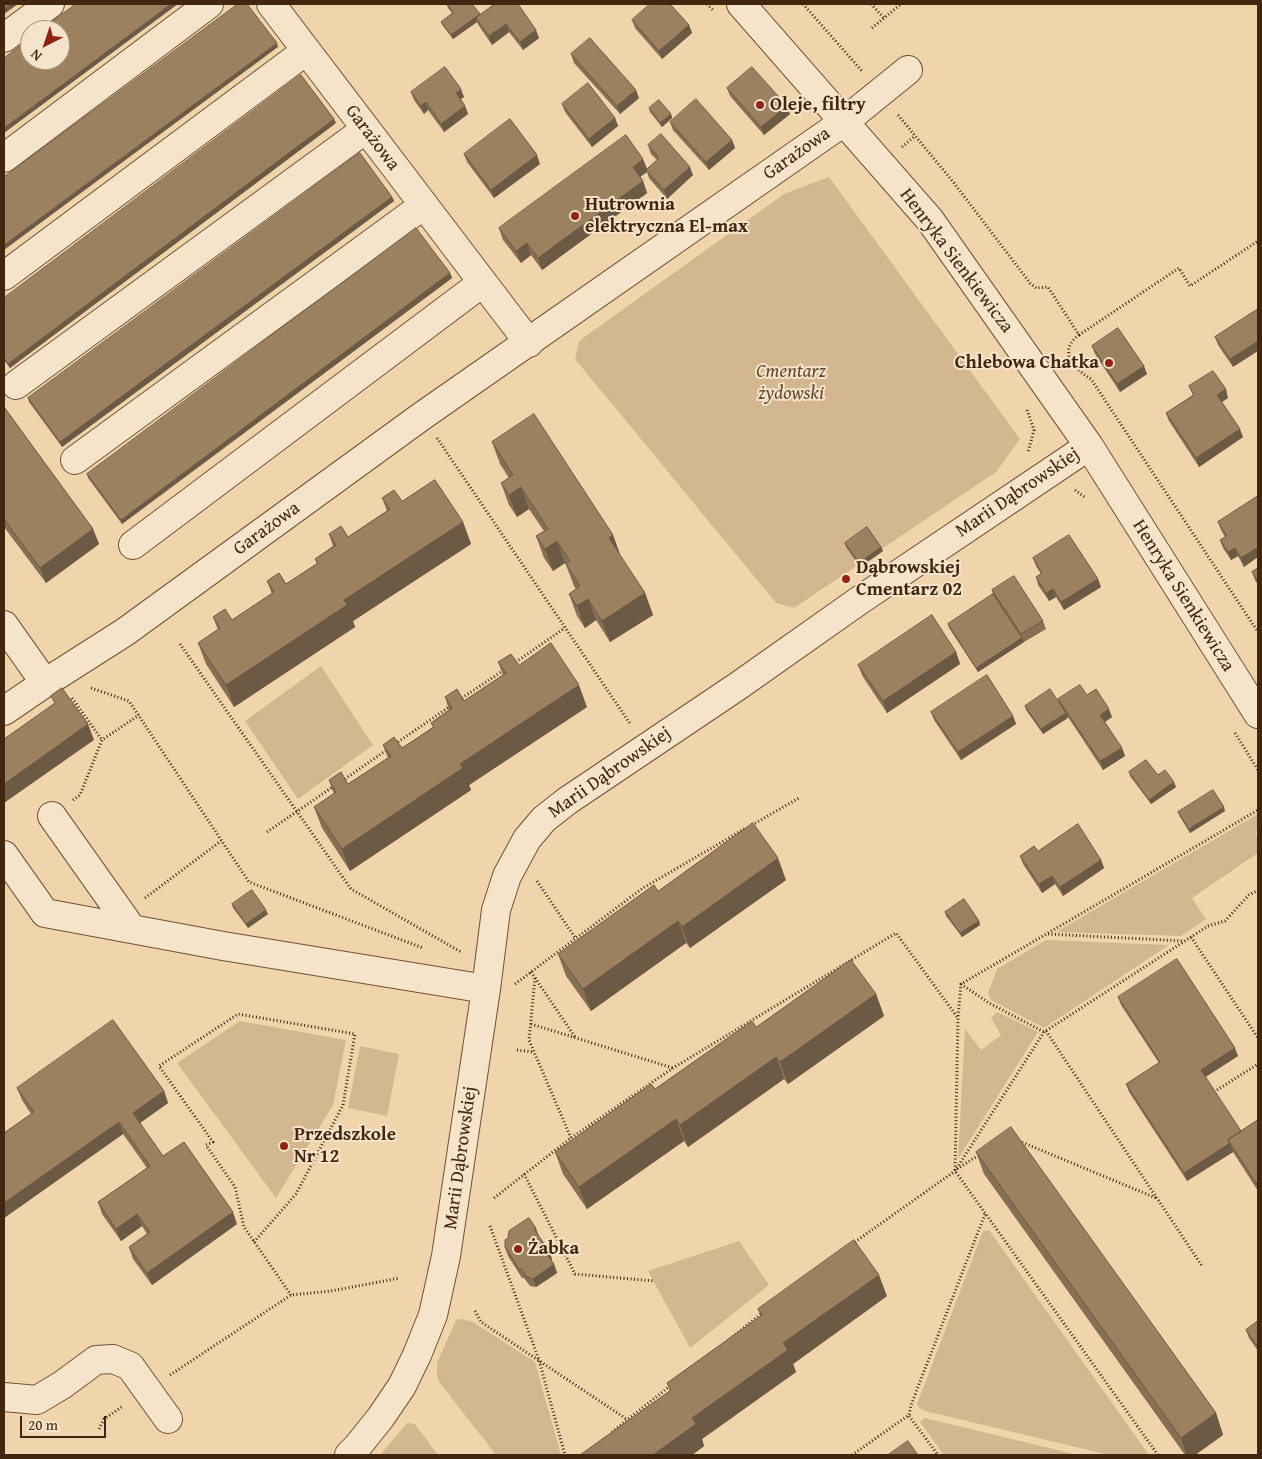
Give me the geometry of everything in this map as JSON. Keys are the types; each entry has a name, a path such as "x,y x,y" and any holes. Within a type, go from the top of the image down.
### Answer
{"street":[{"path":"4,38 50,4"},
{"path":"4,158 208,4"},
{"name":"Garażowa","path":"271,4 529,343"},
{"name":"Henryka Sienkiewicza","path":"741,4 930,220 1089,446 1258,714"},
{"path":"4,276 306,51"},
{"name":"Garażowa","path":"4,712 56,687 125,632 422,416 845,121 908,70"},
{"path":"16,385 366,129"},
{"path":"75,460 424,205"},
{"path":"133,546 482,283"},
{"name":"Marii Dąbrowskiej","path":"349,1455 381,1417 402,1386 433,1315 446,1256 496,910 506,876 527,839 544,819 567,801 1089,446"},
{"path":"4,625 56,687"},
{"path":"52,816 128,922"},
{"path":"4,855 45,913 128,922 223,946 486,989"},
{"path":"4,1397 37,1400 62,1385 96,1360 113,1359 130,1366 168,1419"}],"path":[{"path":"803,4 867,77"},
{"path":"871,4 884,18"},
{"path":"872,28 901,4"},
{"path":"897,114 954,183 1030,283 1036,288 1048,287 1079,335"},
{"path":"899,149 915,136"},
{"path":"1258,241 1190,286 1178,268 1072,340 1069,346 1070,359 1078,372 1091,379 1258,632"},
{"path":"1026,408 1034,430 1027,454"},
{"path":"422,416 631,726"},
{"path":"1073,489 1085,496 1090,504"},
{"path":"267,832 565,628"},
{"path":"180,644 351,889 461,952"},
{"path":"87,686 129,701 249,882 424,948"},
{"path":"56,687 102,740"},
{"path":"52,816 80,795 102,740 139,716"},
{"path":"1232,728 1258,770"},
{"path":"575,1037 531,972 643,888 798,798"},
{"path":"962,984 1258,810"},
{"path":"128,922 221,841"},
{"path":"536,879 576,939"},
{"path":"955,1171 1045,1031 1208,926 1225,920 1249,895 1258,890"},
{"path":"494,1198 571,1138 673,1068 896,933 958,1018"},
{"path":"1047,934 1184,941"},
{"path":"1191,937 1258,1038"},
{"path":"535,978 530,1040 571,1138"},
{"path":"962,984 958,1018 955,1171 1158,1455"},
{"path":"962,984 989,1003 1045,1031 1202,1266"},
{"path":"254,1242 296,1194 343,1105 355,1034 238,1014 159,1066 213,1142 206,1145 235,1187 244,1227 254,1242 291,1295"},
{"path":"531,1024 673,1068"},
{"path":"517,1050 535,1052"},
{"path":"1217,1090 1258,1064"},
{"path":"1016,1140 1158,1199"},
{"path":"846,1248 985,1151"},
{"path":"524,1174 575,1274 654,1281"},
{"path":"852,1455 909,1416 911,1405 986,1214"},
{"path":"490,1226 538,1360 565,1455"},
{"path":"100,1429 104,1419 291,1295 331,1291 400,1278"},
{"path":"729,1339 768,1308"},
{"path":"476,1311 481,1322 628,1420"},
{"path":"605,1438 675,1382"},
{"path":"909,1416 938,1455"}],"green space":[{"name":"Cmentarz żydowski","path":"829,177 1020,439 996,472 794,608 776,603 575,359 579,341 784,194"},
{"path":"321,666 373,745 298,799 245,721"},
{"path":"1258,814 1256,834 1258,853 1192,898 1206,919 1181,936 1056,932"},
{"path":"1046,940 1169,945 1044,1028 991,1000 988,993 997,969"},
{"path":"997,1012 1038,1032 958,1159 965,1029 981,1050 1001,1035 991,1018"},
{"path":"240,1021 346,1040 333,1105 276,1198 177,1063"},
{"path":"360,1046 399,1054 387,1116 348,1108"},
{"path":"989,1230 1149,1455 1109,1455 919,1408 917,1404 983,1231"},
{"path":"739,1241 769,1285 690,1348 648,1271"},
{"path":"462,1319 473,1322 535,1362 561,1455 496,1455 440,1383 437,1376 437,1363 456,1320"},
{"path":"925,1418 1078,1455 944,1455 920,1422"},
{"path":"407,1423 415,1424 438,1455 380,1455"}],"building":[{"path":"4,4 11,4 4,9"},
{"path":"76,4 171,4 4,128 4,58 20,46 20,70 70,70 70,20 54,20"},
{"path":"238,4 247,4 277,43 4,245 4,177"},
{"path":"447,4 472,4 480,14 451,35 441,22 453,13"},
{"path":"495,4 518,4 536,30 520,42 506,24 489,36 476,18"},
{"path":"650,4 670,4 689,25 659,51 632,20"},
{"path":"590,38 636,90 617,106 571,54"},
{"path":"445,67 461,89 456,93 465,106 441,124 426,102 421,106 411,92"},
{"name":"Oleje, filtry","path":"752,67 787,106 761,127 727,88"},
{"path":"301,75 334,119 8,364 4,358 4,298"},
{"path":"588,83 615,118 589,139 562,104"},
{"path":"696,99 732,140 706,162 670,122"},
{"path":"659,100 671,114 660,123 649,108"},
{"path":"510,119 537,155 491,190 464,154"},
{"path":"661,134 690,167 664,190 646,170 659,158 648,145"},
{"name":"Hutrownia elektryczna El-max","path":"626,135 643,159 633,167 643,181 538,258 527,243 516,251 499,228"},
{"path":"360,153 392,197 60,442 28,398"},
{"path":"416,228 450,273 121,520 87,474"},
{"path":"1258,309 1258,341 1230,359 1215,337"},
{"path":"1118,328 1144,366 1117,384 1092,346"},
{"path":"1213,371 1226,389 1217,395 1240,429 1196,458 1166,413 1194,395 1189,386"},
{"path":"4,407 93,529 40,568 4,519"},
{"path":"534,414 613,535 609,538 645,593 602,621 588,599 577,606 569,594 580,586 566,564 570,561 557,541 545,549 536,536 548,529 521,487 509,495 501,483 513,475 492,442"},
{"path":"435,480 463,522 344,600 347,605 226,685 198,643 220,628 213,617 225,609 232,620 274,592 267,581 279,573 286,584 318,563 315,559 336,545 329,534 341,526 348,537 390,509 382,498 394,490 402,501"},
{"path":"1258,496 1258,547 1241,558 1235,548 1228,552 1220,540 1227,536 1218,522"},
{"path":"867,527 881,547 859,563 845,543"},
{"path":"1069,535 1098,579 1061,602 1053,589 1046,593 1036,577 1042,573 1033,558"},
{"path":"1258,568 1258,582 1252,572"},
{"path":"1014,576 1043,621 1021,634 992,590"},
{"path":"993,594 1022,638 976,668 948,624"},
{"path":"932,615 956,652 883,701 858,665"},
{"path":"551,643 579,685 460,764 463,768 342,849 314,807 336,792 329,780 341,772 348,784 391,756 383,745 394,737 402,748 434,727 431,723 452,708 445,697 457,689 464,701 506,673 498,662 511,654 519,665"},
{"path":"987,675 1013,716 958,752 931,712"},
{"path":"1080,685 1087,695 1096,689 1109,709 1100,715 1122,748 1100,761 1058,699"},
{"path":"62,688 88,724 4,784 4,739 55,703 51,696"},
{"path":"1050,689 1066,713 1041,729 1025,706"},
{"path":"1146,760 1158,775 1165,770 1174,782 1149,800 1129,772"},
{"path":"1213,790 1224,807 1189,829 1178,812"},
{"path":"753,823 778,858 682,927 678,921 583,989 558,954 654,885 658,891"},
{"path":"1078,824 1101,860 1060,887 1052,876 1039,884 1020,856 1034,846 1038,851"},
{"path":"252,890 266,910 246,924 232,904"},
{"path":"964,899 979,921 960,933 945,912"},
{"path":"1177,959 1235,1048 1201,1070 1241,1131 1228,1140 1230,1143 1184,1173 1126,1084 1160,1062 1118,997"},
{"path":"851,960 876,994 780,1062 776,1057 680,1125 676,1119 579,1187 555,1152 651,1084 655,1089 752,1021 756,1027"},
{"path":"113,1020 164,1091 133,1113 163,1156 184,1142 233,1212 147,1273 129,1247 150,1232 137,1214 116,1229 98,1202 150,1166 119,1122 4,1203 4,1133 34,1112 17,1088"},
{"path":"1258,1120 1258,1186 1228,1140"},
{"path":"1011,1127 1216,1413 1181,1438 976,1152"},
{"path":"529,1218 549,1251 546,1253 554,1264 533,1279 527,1277 519,1269 505,1247 505,1240 508,1238 509,1231"},
{"path":"854,1240 879,1275 783,1343 788,1350 692,1418 696,1424 653,1455 580,1455 671,1390 667,1383 762,1315 758,1309"},
{"path":"1258,1321 1258,1347 1246,1330"},
{"path":"908,1441 918,1455 888,1455"}],"place":[{"name":"Oleje, filtry","path":"760,105"},
{"name":"Hutrownia elektryczna El-max","path":"575,216"},
{"name":"Chlebowa Chatka","path":"1109,363"},
{"name":"Dąbrowskiej Cmentarz 02","path":"846,579"},
{"name":"Przedszkole Nr 12","path":"284,1146"},
{"name":"Żabka","path":"518,1249"}]}
